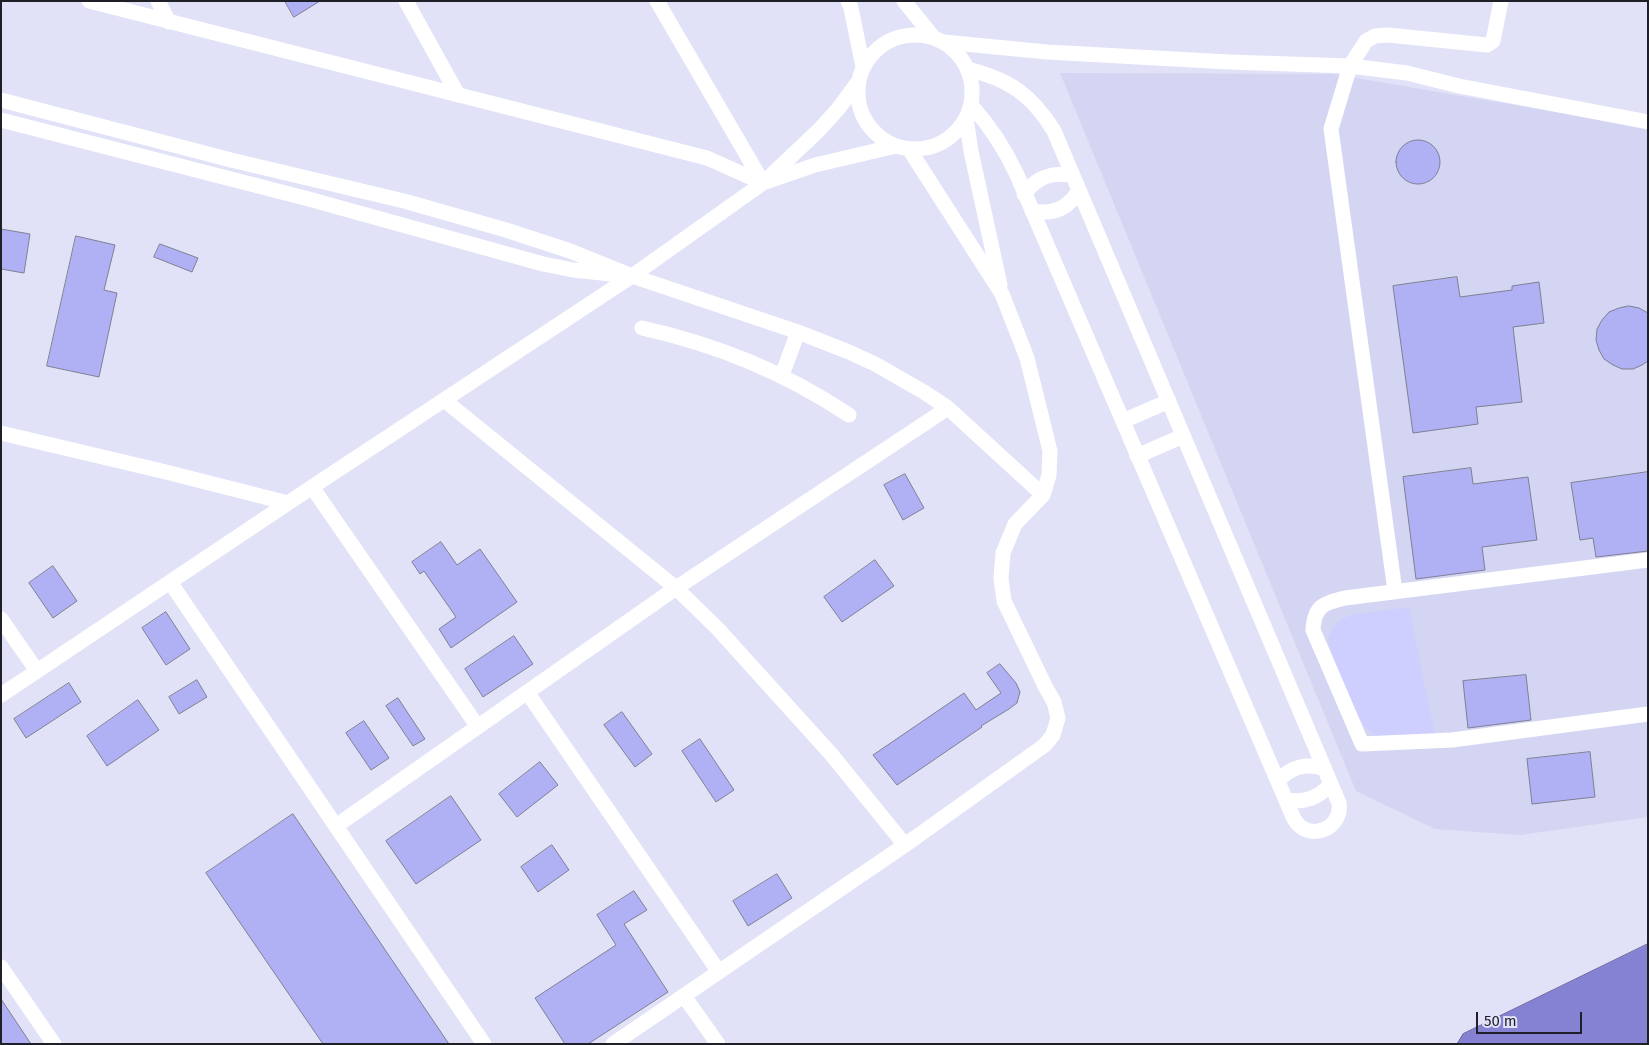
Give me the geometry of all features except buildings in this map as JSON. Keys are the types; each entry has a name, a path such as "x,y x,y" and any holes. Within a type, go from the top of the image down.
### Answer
{"street":[{"path":"89,1 707,158 763,183 816,165 903,148 927,148 942,142 956,132 968,112"},
{"path":"158,1 169,22"},
{"path":"406,1 458,95"},
{"path":"657,1 763,183"},
{"path":"848,1 863,67"},
{"path":"613,1044 906,845 1045,745 1053,735 1058,718 1054,702 1004,601 1001,578 1003,553 1015,524 1043,495 1049,475 1050,451 1027,358 1002,294 971,151 968,112 972,87 968,69 958,54 939,40 904,1"},
{"path":"1395,591 1331,129 1350,66 1366,41 1375,36 1388,35 1487,45 1493,41 1501,1"},
{"path":"1002,294 903,148 882,139 870,128 861,114 857,98 858,82 863,67 872,53 885,43 901,36 917,35 939,40 1047,52 1229,62 1350,66 1407,73 1459,86 1648,122"},
{"path":"968,69 986,73 1003,80 1018,90 1032,102 1054,131 1339,803 1340,810 1335,823 1327,828 1315,832 1307,832 1298,826 1017,174 985,120 968,112"},
{"path":"1,695 632,276 763,183 819,130 838,109 858,82"},
{"path":"1,100 230,160 404,201 538,240 632,276 798,332 875,364 924,392 948,408 1043,495"},
{"path":"1,120 305,198 534,262 573,270 632,276"},
{"path":"1024,194 1045,176 1064,174 1076,183"},
{"path":"1032,210 1042,212 1060,209 1075,198 1076,183"},
{"path":"642,328 709,345 755,363 782,375 828,400 850,415"},
{"path":"782,375 798,332"},
{"path":"444,400 676,588 718,629 831,754 906,845"},
{"path":"1123,421 1169,401"},
{"path":"336,826 676,588 948,408"},
{"path":"1,434 166,472 288,503"},
{"path":"1137,456 1183,436"},
{"path":"312,487 478,727"},
{"path":"1648,560 1345,598 1329,602 1318,609 1313,618 1313,630 1362,744 1452,740 1648,714"},
{"path":"170,582 484,1044"},
{"path":"1,620 37,671"},
{"path":"527,692 719,972"},
{"path":"1278,781 1284,774 1298,766 1306,765 1323,768"},
{"path":"1286,800 1308,800 1320,794 1331,784"},
{"path":"1,967 54,1044"},
{"path":"684,996 718,1044"}],"shaded area":[{"path":"1060,73 1333,74 1648,128 1648,817 1520,835 1435,829 1356,791"},
{"path":"1409,607 1437,740 1380,739 1367,729 1358,717 1335,665 1328,639 1333,628 1340,620 1351,615"},
{"path":"1648,944 1648,1044 1457,1044 1463,1034"}]}
